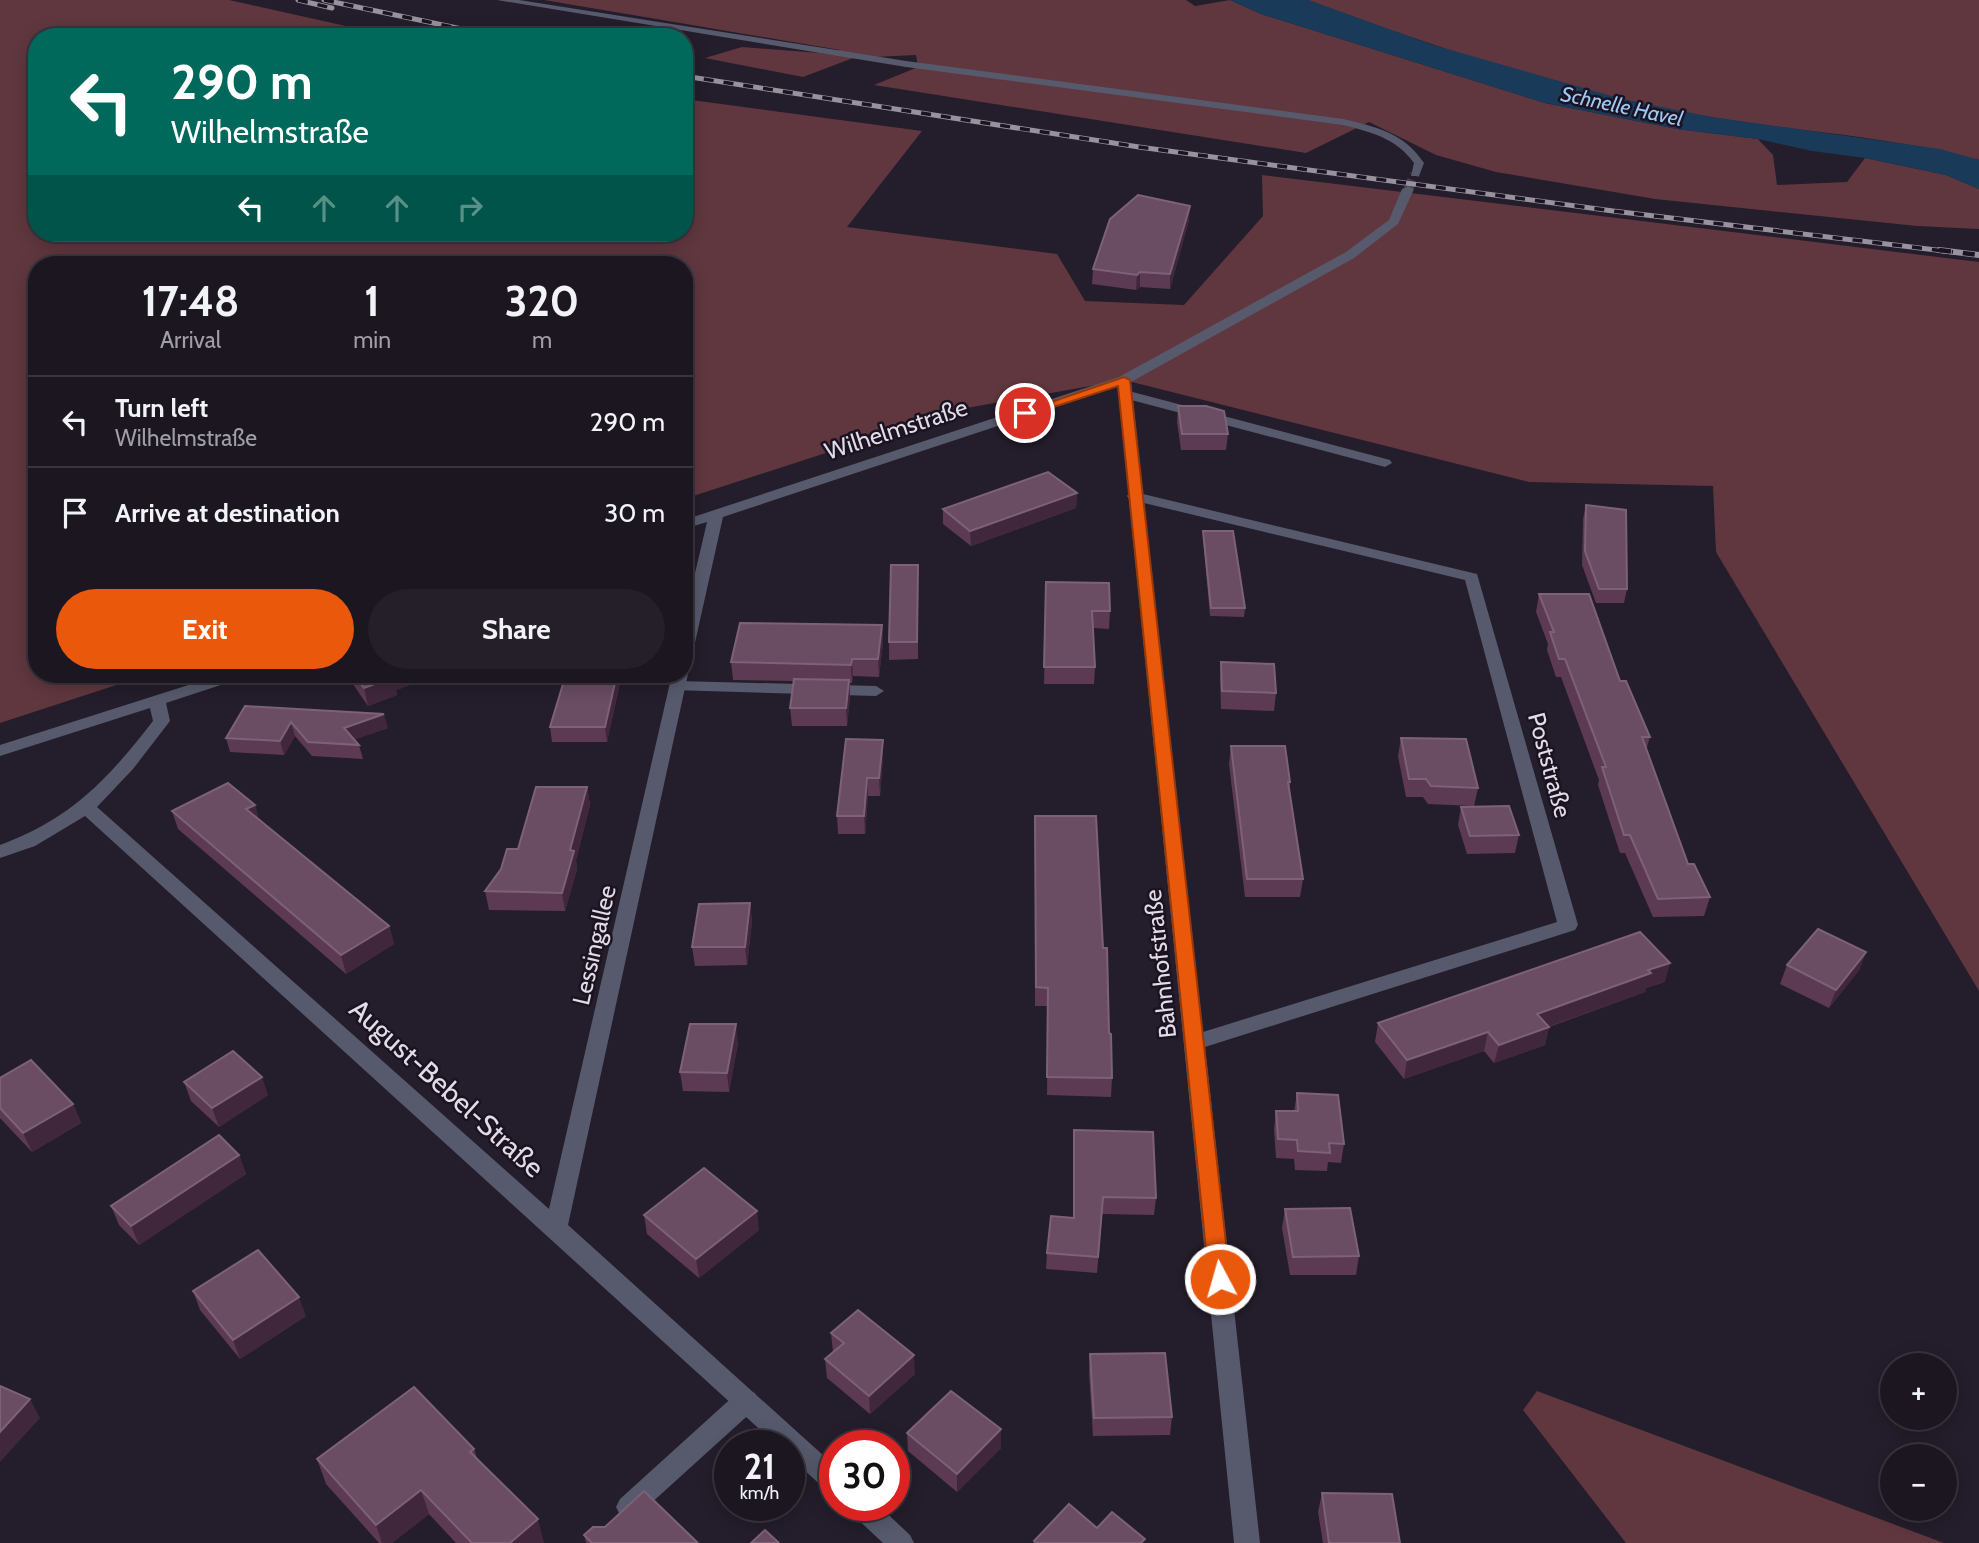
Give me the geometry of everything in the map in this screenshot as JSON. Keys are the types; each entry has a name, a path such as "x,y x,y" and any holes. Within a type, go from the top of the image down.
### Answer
{"street":[{"path":"502,0 667,28"},
{"path":"693,32 920,66 1343,122 1374,130 1410,148 1419,163 1415,174"},
{"name":"Wilhelmstraße","path":"693,522 1124,387 1350,255 1394,222 1408,189"},
{"path":"1124,387 1300,443 1385,463"},
{"name":"Bahnhofstraße","path":"1124,387 1247,1543"},
{"name":"Poststraße","path":"1134,496 1472,577 1568,925 1195,1042"},
{"path":"693,616 716,514"},
{"path":"693,681 876,691"},
{"path":"0,751 212,683"},
{"name":"Lessingallee","path":"556,1228 678,683"},
{"path":"0,852 33,841 87,808 118,780 162,721 157,701"},
{"name":"August-Bebel-Straße","path":"87,808 819,1467"},
{"path":"608,1525 746,1401"},
{"path":"877,1521 901,1543"}],"shaded area":[{"path":"0,0 229,0 355,28 28,28 28,242 693,242 693,100 922,131 847,227 1057,254 1085,301 1184,305 1263,216 1262,175 1979,262 1979,991 1716,552 1713,486 1529,482 1124,380 961,409 693,496 693,256 28,256 28,683 122,683 0,723"},
{"path":"544,0 1186,0 1195,6 1230,0 1261,14 1545,103 1677,129 1758,139 1773,155 1777,185 1847,182 1865,158 1946,175 1979,189 1979,229 1917,226 1655,199 1496,172 1436,155 1369,122 1306,153 874,85 918,67 916,55 853,58 803,77 705,58 742,47 833,54 840,50"},
{"path":"1308,0 1979,0 1979,160 1913,145 1711,117 1608,95 1507,68"},
{"path":"1537,1391 1944,1543 1626,1543 1523,1410"}],"water":[{"name":"Schnelle Havel","path":"1230,0 1308,0 1433,45 1622,99 1711,117 1940,149 1979,160 1979,189 1946,175 1865,158 1812,151 1758,139 1677,129 1545,103 1261,14"}],"building":[{"path":"1138,195 1190,206 1170,274 1140,272 1137,275 1093,269 1110,219"},
{"path":"1178,406 1206,406 1224,411 1228,434 1182,434"},
{"path":"1048,472 1077,493 970,531 943,509"},
{"path":"1586,505 1626,510 1627,589 1599,589 1585,551"},
{"path":"1203,531 1233,531 1245,608 1211,608"},
{"path":"891,565 918,565 917,642 889,642"},
{"path":"1046,582 1109,583 1110,611 1092,611 1095,667 1044,667"},
{"path":"1539,594 1589,594 1620,681 1626,681 1650,737 1642,737 1688,864 1694,864 1710,897 1658,899 1630,835 1624,835 1602,767 1606,767 1565,659 1559,659 1550,632 1554,632"},
{"path":"740,623 882,625 878,659 852,659 851,665 731,662"},
{"path":"1221,662 1274,664 1276,693 1222,691"},
{"path":"794,679 849,680 846,708 790,708"},
{"path":"360,683 377,683 364,688"},
{"path":"563,683 615,683 605,727 550,727"},
{"path":"245,706 384,714 344,728 359,745 308,742 291,722 280,741 226,738"},
{"path":"1401,738 1466,739 1478,788 1431,786 1426,779 1409,779"},
{"path":"846,739 883,740 879,778 867,778 864,816 837,816"},
{"path":"1231,746 1285,746 1303,879 1247,879"},
{"path":"228,783 255,805 246,809 389,926 341,955 172,811"},
{"path":"536,787 587,787 562,893 485,891 501,869 507,849 518,849"},
{"path":"1509,806 1519,835 1470,836 1461,807"},
{"path":"1035,816 1096,816 1103,948 1107,948 1112,1078 1047,1077 1048,988 1036,987"},
{"path":"750,903 745,947 692,947 699,904"},
{"path":"1818,929 1866,952 1836,990 1787,965"},
{"path":"1640,932 1670,963 1648,970 1651,973 1537,1014 1549,1027 1499,1045 1488,1032 1407,1060 1378,1023"},
{"path":"690,1024 736,1024 727,1073 680,1072"},
{"path":"233,1051 262,1077 212,1108 184,1082"},
{"path":"31,1060 73,1104 23,1133 0,1108 0,1078"},
{"path":"1297,1093 1338,1095 1344,1144 1329,1143 1330,1153 1298,1151 1297,1140 1278,1139 1276,1111 1298,1111"},
{"path":"1074,1130 1153,1132 1156,1198 1103,1197 1098,1257 1047,1253 1051,1216 1074,1218"},
{"path":"219,1135 239,1155 131,1226 111,1206"},
{"path":"704,1168 757,1211 696,1259 644,1215"},
{"path":"1350,1208 1359,1256 1293,1257 1285,1209"},
{"path":"258,1250 299,1297 233,1340 193,1291"},
{"path":"858,1310 914,1355 869,1396 825,1359 844,1343 831,1333"},
{"path":"1165,1353 1172,1417 1094,1418 1090,1354"},
{"path":"0,1386 30,1399 0,1432"},
{"path":"414,1387 474,1449 470,1452 538,1519 510,1543 472,1543 421,1490 376,1525 317,1459"},
{"path":"951,1391 1001,1429 957,1474 910,1435 910,1430"},
{"path":"644,1491 698,1543 592,1543 584,1535 593,1527 605,1527"},
{"path":"1322,1493 1392,1494 1400,1543 1329,1543"},
{"path":"1069,1504 1097,1528 1112,1512 1145,1539 1141,1543 1036,1543 1034,1541"},
{"path":"765,1530 779,1543 751,1543"}],"tunnel":[{"path":"1408,189 1415,174"}],"railway":[{"path":"298,0 332,8"},
{"path":"324,0 457,28"},
{"path":"693,77 1139,147 1613,211 1953,252"},
{"path":"1939,250 1979,255"}],"route":[{"path":"1025,413 1124,380 1134,496 1220,1279"}]}
